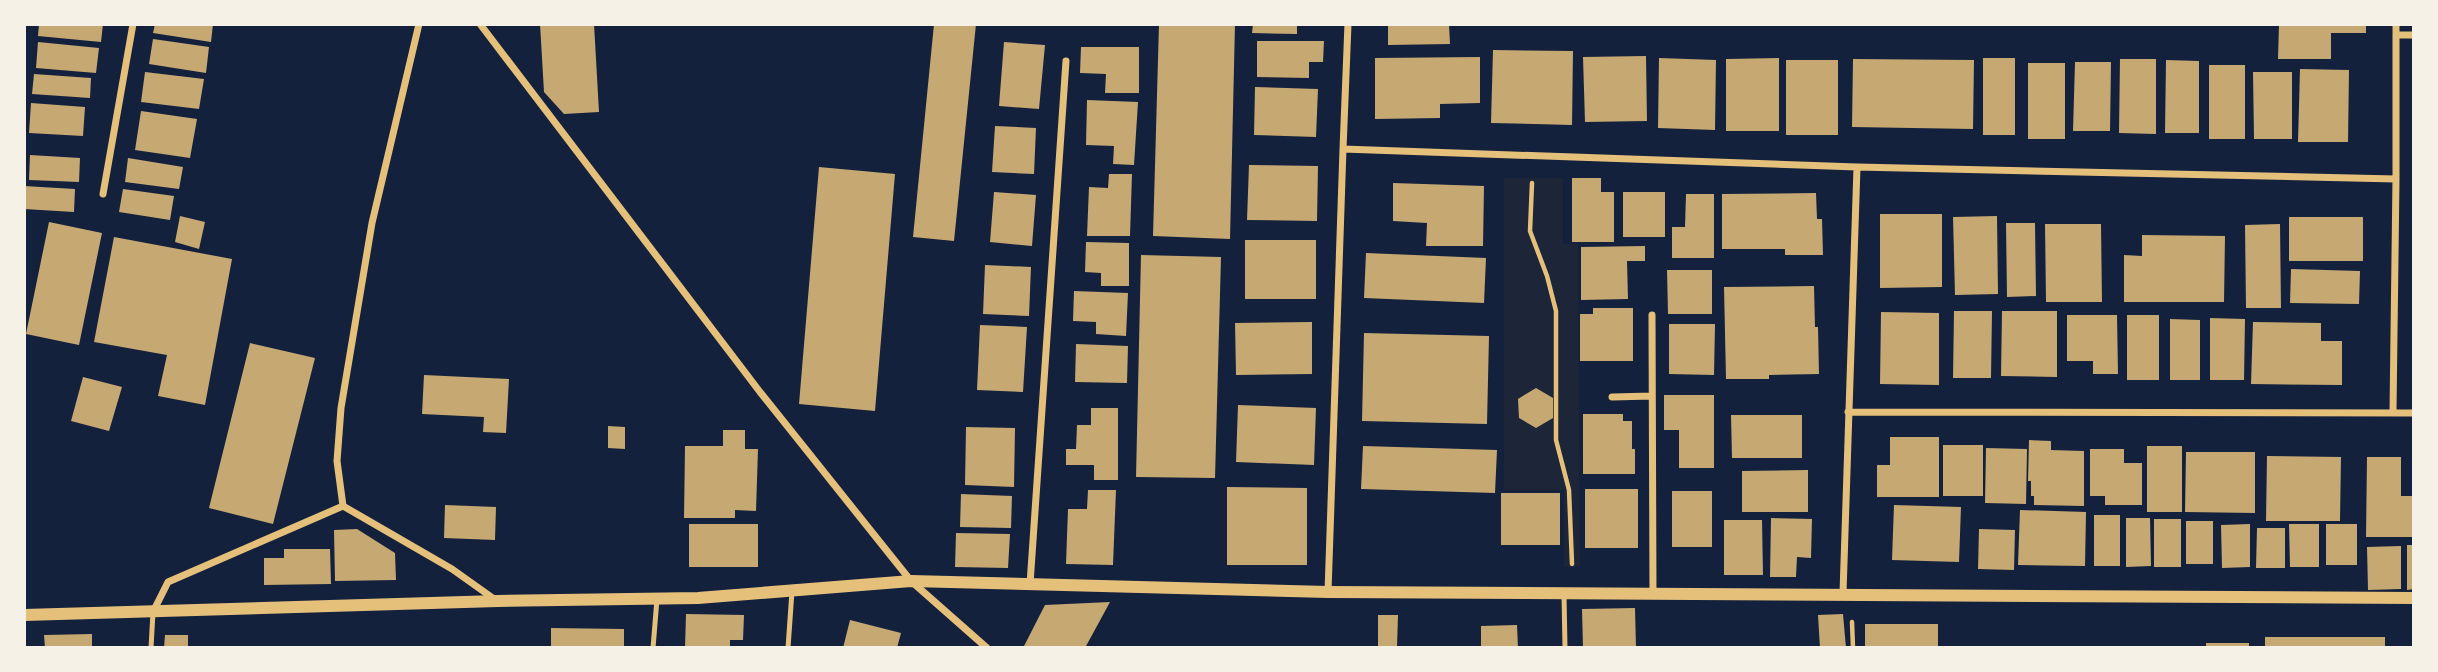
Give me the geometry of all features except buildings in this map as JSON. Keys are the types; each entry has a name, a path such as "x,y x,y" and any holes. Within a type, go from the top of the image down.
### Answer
{"street":[{"path":"103,194 133,24"},
{"path":"343,506 337,461 341,408 372,223 419,24"},
{"path":"480,24 760,392 911,581 987,648"},
{"path":"1328,592 1348,24"},
{"path":"2393,412 2396,24"},
{"path":"2396,35 2413,35"},
{"path":"1030,584 1066,61"},
{"path":"1343,149 1857,167 2396,179"},
{"path":"1843,593 1857,167"},
{"path":"1652,315 1654,593"},
{"path":"1612,397 1652,396"},
{"path":"1849,411 2413,412"},
{"path":"343,506 453,569 498,601"},
{"path":"153,612 168,582 343,506"},
{"path":"24,615 698,598 911,581 1328,592 2413,598"}],"lane":[{"path":"788,648 792,590"},
{"path":"1565,648 1569,593"},
{"path":"653,648 657,599"},
{"path":"151,648 153,612"}],"path":[{"path":"1535,156 1530,231 1547,276 1556,311 1556,440 1569,490 1569,593"}],"shaded area":[{"path":"1504,178 1563,178 1563,244 1578,244 1580,567 1564,567 1564,490 1504,490"}]}
